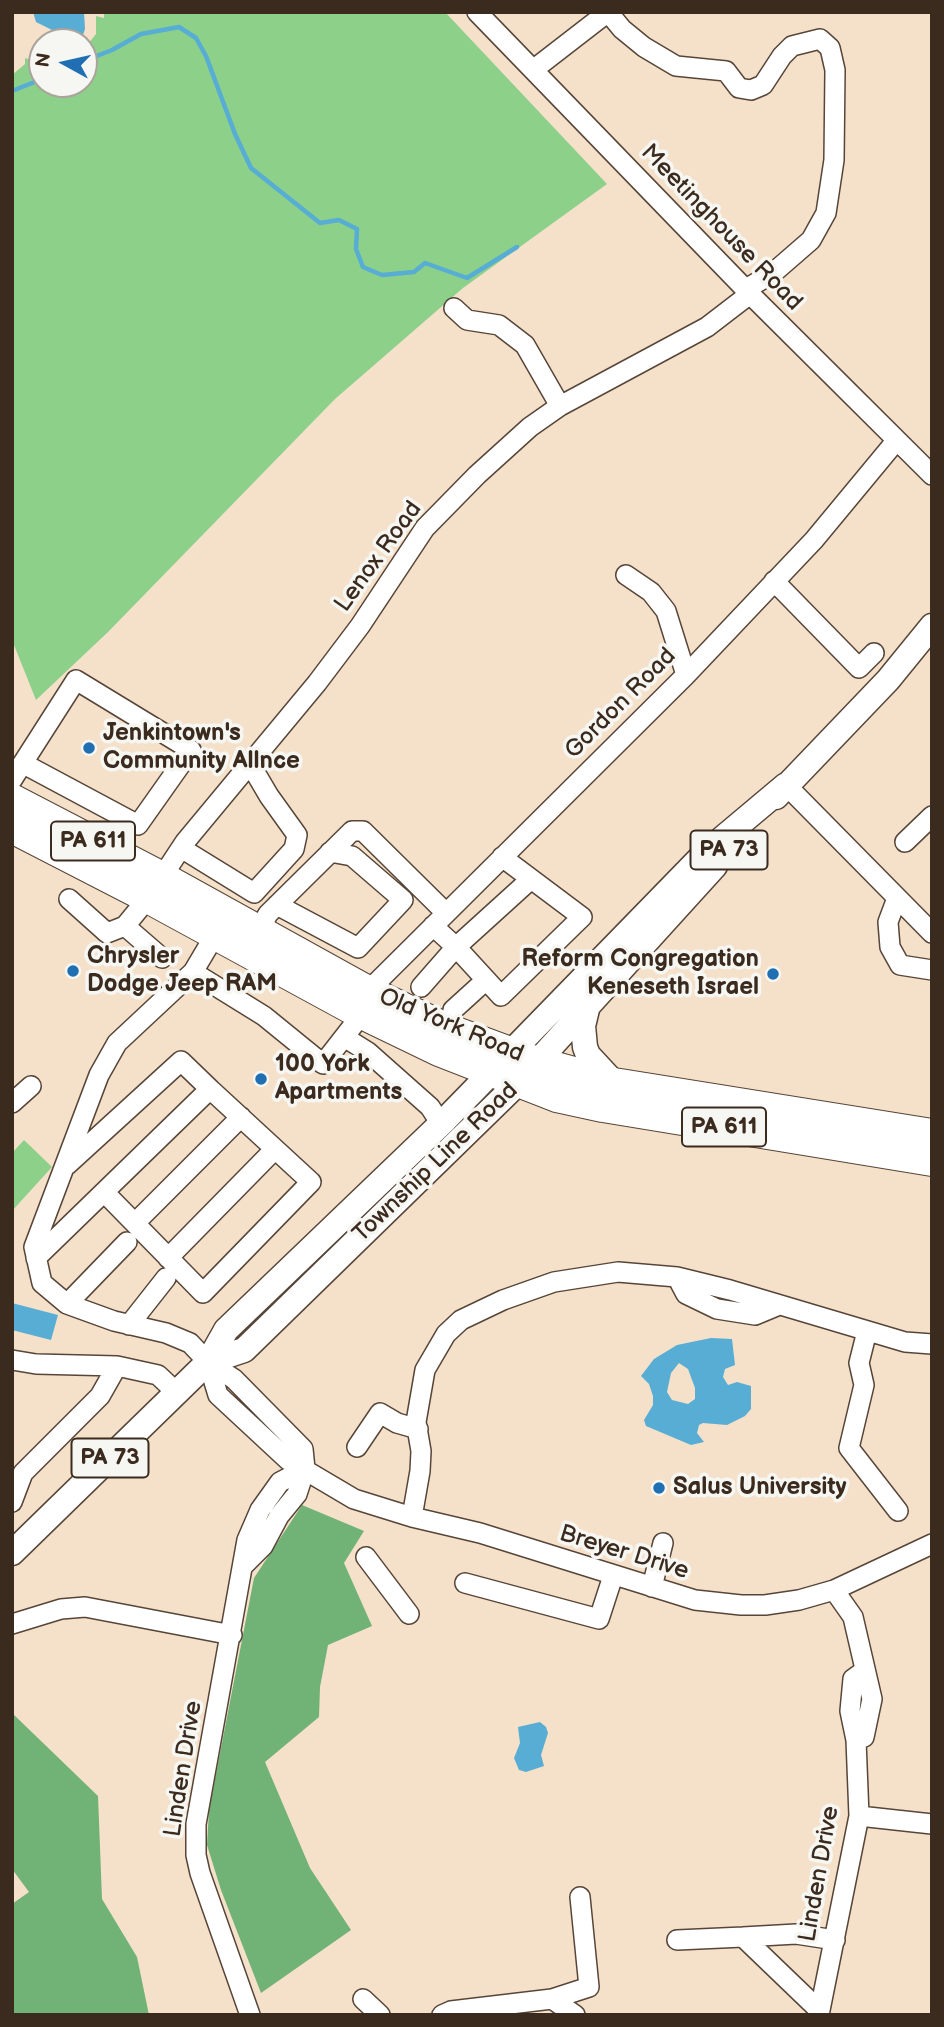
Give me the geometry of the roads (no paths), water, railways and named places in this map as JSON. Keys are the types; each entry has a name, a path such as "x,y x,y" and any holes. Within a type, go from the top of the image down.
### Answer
{"highway":[{"name":"Old York Road","path":"12,799 155,887 215,934 358,1014 491,1072 523,1065"},
{"name":"Old York Road","path":"12,828 259,930 358,1014 448,1030 523,1065 614,1083 932,1134"},
{"name":"Old York Road","path":"523,1065 557,1097 603,1107 932,1161"}],"main road":[{"name":"Township Line Road","path":"208,1362 244,1350 523,1065 588,1005 786,785 888,680 932,626"},
{"name":"Township Line Road","path":"523,1065 705,853 786,785"},
{"path":"588,1005 583,1026 585,1047 588,1055 614,1083"},
{"name":"Township Line Road","path":"12,1553 208,1362 226,1329 441,1124 491,1072"}],"street":[{"name":"Meetinghouse Road","path":"477,12 748,292 932,475"},
{"path":"533,70 608,12"},
{"name":"Lenox Road","path":"125,926 181,848 338,654 425,528 477,475 530,427 560,406 707,327 811,240 826,213 834,160 835,70 830,48 821,39 792,46 763,85 751,90 738,88 726,71 676,66 644,47 622,29 608,12"},
{"path":"454,308 467,320 499,325 525,345 560,406"},
{"name":"Gordon Road","path":"193,972 264,1016 323,1064 358,1014 439,919 686,675 775,582 814,540 896,441"},
{"path":"626,575 651,593 666,611 686,675"},
{"path":"775,582 859,668 874,653"},
{"path":"76,680 191,750 138,825 18,772 76,680"},
{"path":"181,848 254,893 294,849 297,835 249,762"},
{"path":"786,785 932,933"},
{"path":"905,842 932,816"},
{"path":"259,930 268,914 352,831 363,831 439,919 456,947 501,996 582,918 502,857"},
{"path":"277,905 358,948 403,900 352,856 330,852"},
{"path":"421,987 456,947 531,879"},
{"path":"897,898 888,922 890,947 900,965 932,971"},
{"path":"69,900 107,933 125,926 162,958"},
{"path":"208,1362 190,1343 166,1333 129,1325 66,1304 42,1283 34,1247 99,1075 117,1043 193,972 215,934"},
{"path":"453,1010 486,980"},
{"path":"358,1014 368,1052 430,1107 441,1124"},
{"path":"64,1167 181,1061 311,1182 203,1293 104,1192"},
{"path":"36,1258 210,1089"},
{"path":"135,1223 241,1117"},
{"path":"779,1136 812,1150 836,1156 932,1173"},
{"path":"169,1258 275,1149"},
{"path":"66,1304 127,1242"},
{"path":"412,1517 421,1471 416,1422 425,1370 446,1334 461,1320 503,1300 554,1282 618,1272 677,1276 905,1342 932,1344"},
{"path":"129,1325 166,1278"},
{"path":"867,1331 859,1363 864,1385 849,1448 898,1511"},
{"path":"12,1360 36,1364 117,1366 158,1375 177,1392"},
{"name":"Breyer Drive","path":"208,1362 218,1395 288,1460 354,1499 412,1517 480,1532 695,1600 741,1605 783,1603 834,1590 932,1544"},
{"path":"12,1502 23,1473 100,1396 117,1366"},
{"path":"357,1447 380,1413 397,1423 418,1429"},
{"name":"Linden Drive","path":"250,2015 200,1872 195,1843 197,1814 244,1565 263,1546 279,1516 297,1494 305,1469"},
{"path":"652,1587 663,1543"},
{"path":"366,1557 409,1614"},
{"path":"465,1583 599,1619 613,1576"},
{"name":"Linden Drive","path":"820,2013 859,1816 856,1740 850,1711 853,1679 863,1671 853,1617 834,1590"},
{"path":"12,1624 61,1608 85,1607 232,1635"},
{"path":"859,1816 932,1824"},
{"path":"442,2015 451,2011 552,1999 589,1987 580,1897"},
{"path":"677,1940 796,1934 835,1940"},
{"path":"743,1937 820,2013"},
{"path":"363,1999 380,2015"},
{"path":"552,1999 575,2015"}],"water":[{"path":"33,12 84,12 85,28 48,28 36,22"},
{"path":"12,1303 58,1315 51,1340 12,1330"},
{"path":"711,1338 732,1339 735,1365 725,1369 723,1377 728,1385 737,1382 751,1386 751,1409 745,1416 727,1425 699,1425 697,1433 704,1442 691,1445 646,1426 644,1420 653,1405 653,1396 649,1384 641,1376 654,1359 677,1345","holes":["679,1363 688,1369 695,1388 695,1399 688,1404 672,1400 667,1392 671,1373"]},
{"path":"540,1722 548,1733 541,1755 544,1766 526,1772 519,1770 514,1758 520,1743 518,1727"}],"waterway":[{"path":"98,56 141,34 179,27 196,38 206,56 235,134 251,168 320,223 339,220 357,229 356,249 363,267 382,275 414,272 425,263 467,278 517,247"},
{"path":"12,91 28,85"}],"place":[{"name":"Jenkintown's Community Allnce","path":"89,748"},
{"name":"Chrysler Dodge Jeep RAM","path":"73,971"},
{"name":"Reform Congregation Keneseth Israel","path":"773,974"},
{"name":"100 York Apartments","path":"261,1079"},
{"name":"Salus University","path":"659,1488"}]}
